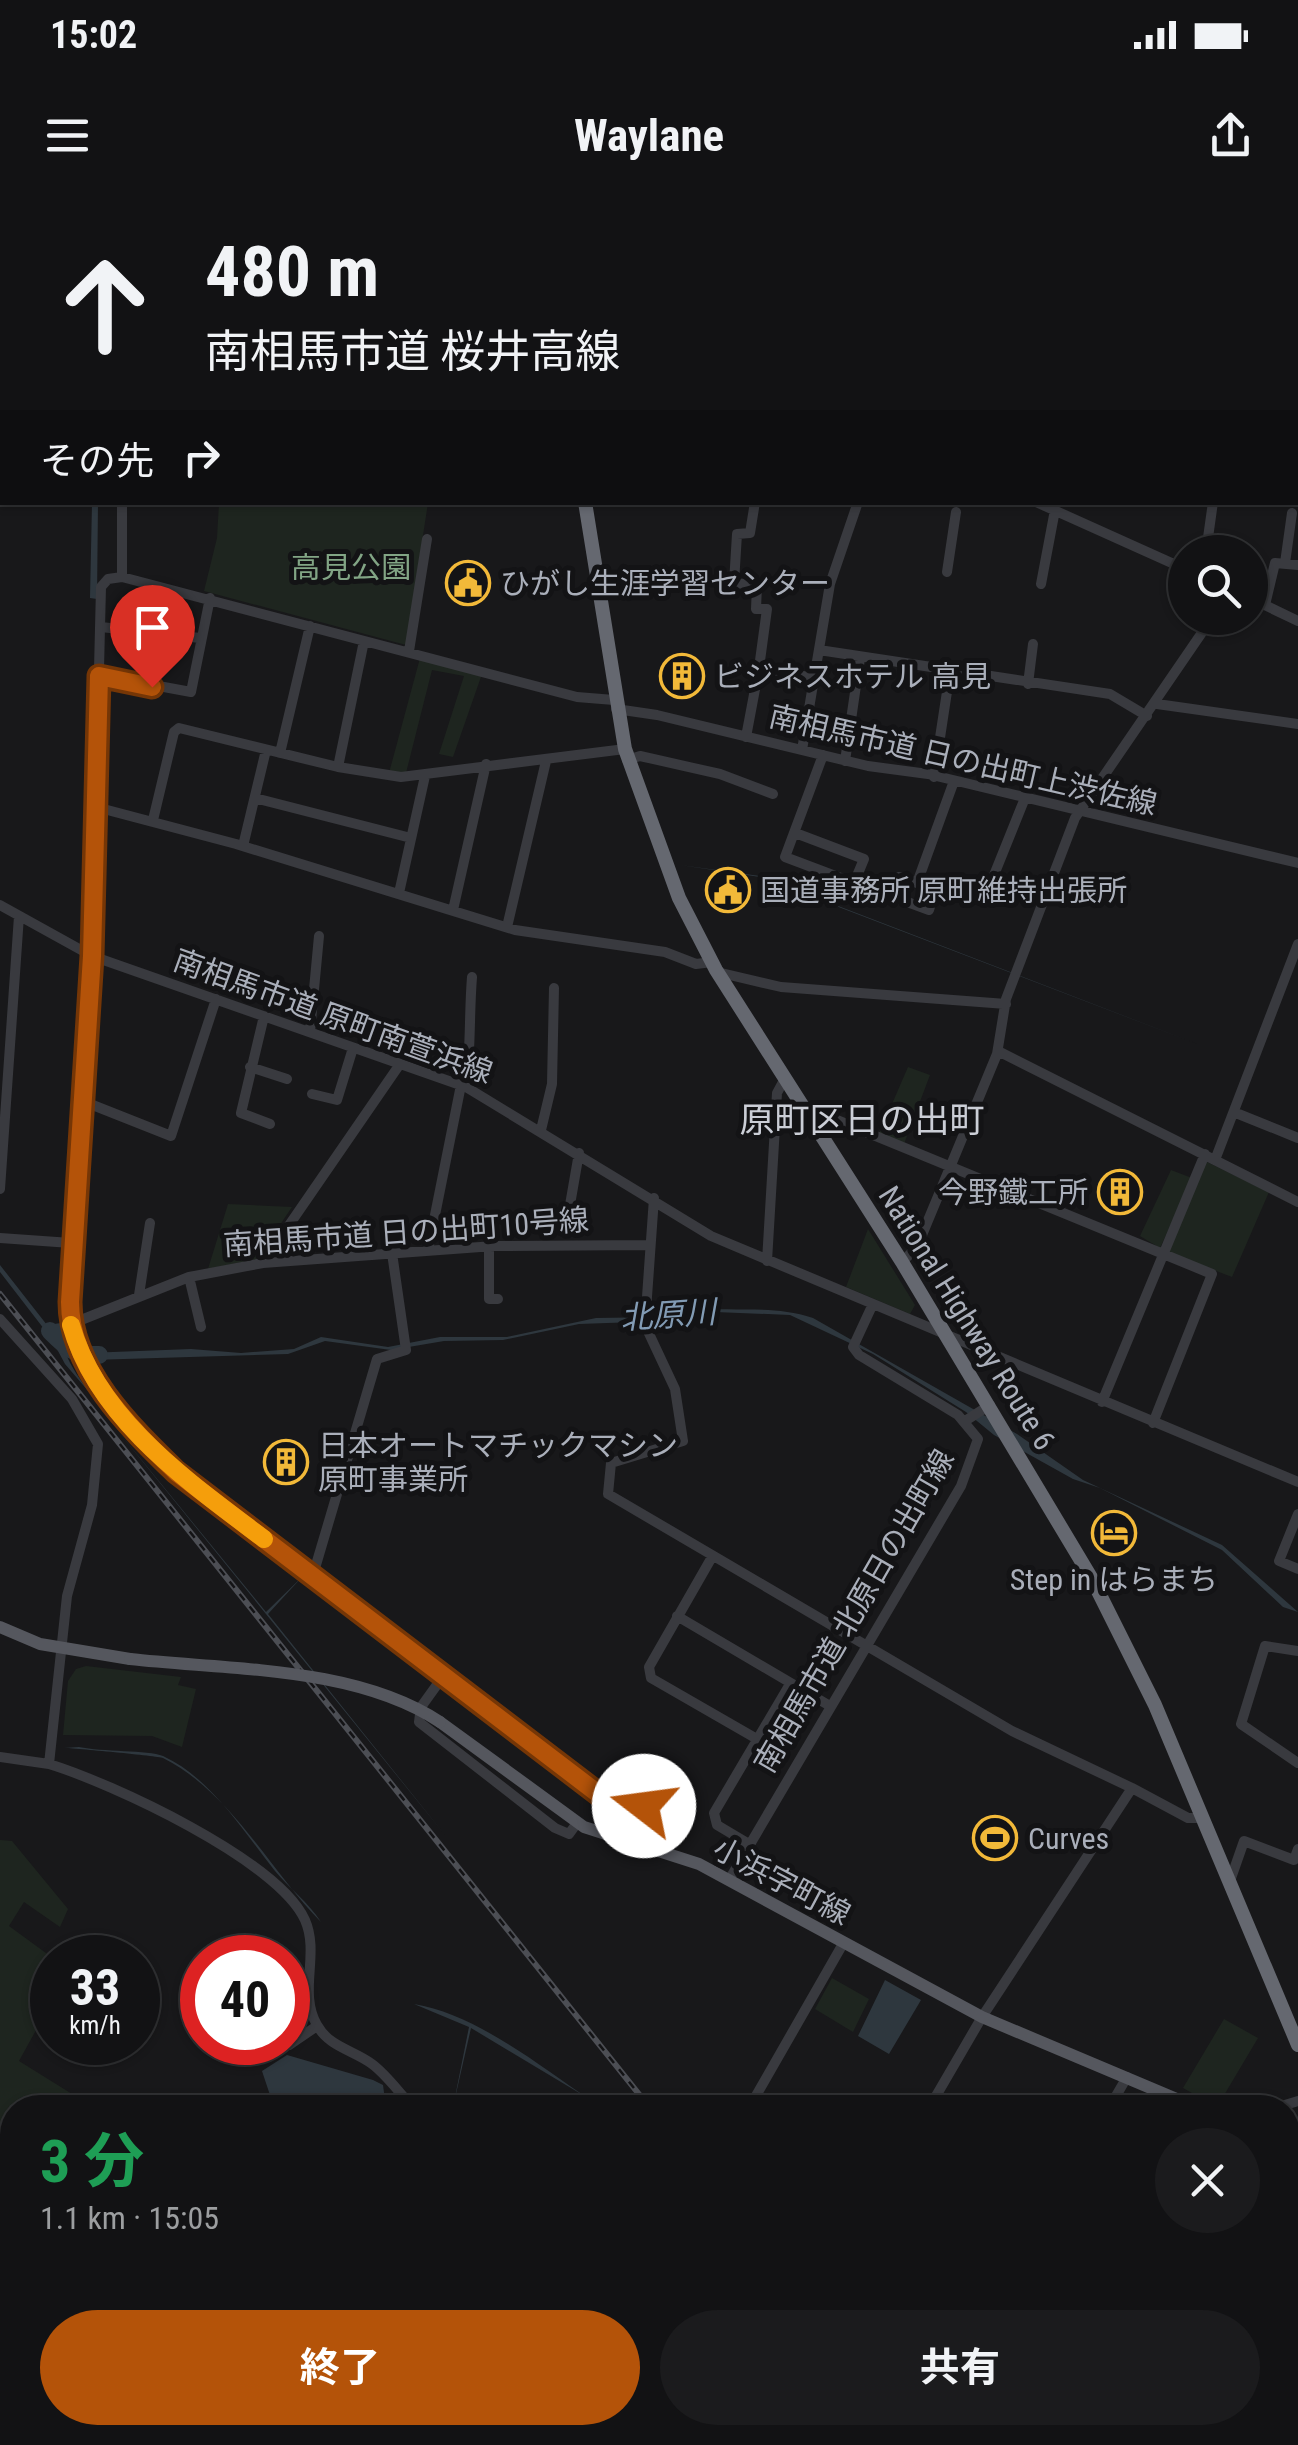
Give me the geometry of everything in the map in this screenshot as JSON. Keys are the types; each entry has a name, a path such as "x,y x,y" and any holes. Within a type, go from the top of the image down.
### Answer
{"highway":[{"name":"National Highway Route 6","path":"585,505 615,705 626,754 660,856 715,967 946,1336 979,1414 1018,1452 1112,1618 1298,2044"}],"main road":[{"name":"小浜字町線","path":"0,1627 61,1649 352,1685 399,1699 440,1722 578,1823 620,1841 653,1848 729,1880 982,2017 1168,2095"}],"street":[{"path":"122,505 122,577 108,580 102,587 92,956 71,1243 71,1324 75,1338 85,1363 120,1412 176,1472 616,1807 650,1808 659,1820 653,1848"},
{"path":"746,737 767,609 756,609 756,584 734,583 737,534 750,532 755,505"},
{"path":"802,750 830,584 857,505"},
{"path":"1044,505 1168,561"},
{"path":"1209,535 1214,505"},
{"path":"947,572 960,509"},
{"path":"1041,584 1056,510"},
{"path":"1285,563 1292,513"},
{"path":"409,651 427,539"},
{"path":"1268,590 1274,563 1298,566"},
{"name":"南相馬市道 日の出町上渋佐線","path":"122,577 577,697 1298,863"},
{"path":"99,676 191,692 210,598"},
{"path":"1268,606 1298,621"},
{"path":"280,753 310,626"},
{"path":"101,627 200,638"},
{"path":"902,1262 917,1247 998,1051 1006,1004 1080,811 1201,635"},
{"path":"338,767 364,640"},
{"path":"1028,684 1033,644"},
{"path":"819,650 1110,694 1148,716"},
{"path":"845,761 860,658"},
{"path":"759,668 814,678"},
{"path":"934,777 950,672"},
{"path":"1157,704 1298,724"},
{"path":"152,820 174,732 179,728 378,776 425,776 486,764 626,754 720,774 773,794"},
{"path":"243,846 266,750"},
{"path":"798,834 864,860 854,884 786,856 798,834 823,755"},
{"path":"507,927 546,761"},
{"path":"453,910 486,764"},
{"path":"399,893 425,776"},
{"path":"917,882 954,781"},
{"path":"255,798 411,838"},
{"path":"992,880 1024,798"},
{"path":"96,808 243,846 507,927 666,952 696,964 801,989 1006,1004"},
{"name":"南相馬市道 原町南萱浜線","path":"0,905 92,956 464,1086 712,1236 1298,1482"},
{"path":"0,1188 5,1053 19,916"},
{"path":"310,1032 319,936"},
{"path":"1102,1402 1163,1254 1236,1113 1298,944"},
{"path":"428,1250 464,1086 472,1035 468,1020 472,977"},
{"path":"542,1130 552,1084 554,988"},
{"path":"80,1100 171,1136 216,998"},
{"path":"264,1016 241,1113 270,1124"},
{"path":"312,1094 336,1100 352,1048"},
{"path":"998,1051 1298,1202"},
{"path":"263,1263 400,1064"},
{"path":"250,1067 286,1079"},
{"path":"767,1260 777,1093 784,1080"},
{"path":"1236,1113 1298,1138"},
{"path":"808,1118 821,1114 1212,1274 1154,1423"},
{"path":"568,1222 579,1153"},
{"path":"654,1198 644,1319 675,1390 682,1442 611,1463 608,1494 1012,1730 1188,1818 1202,1818"},
{"path":"139,1295 150,1223"},
{"path":"0,1238 71,1243"},
{"name":"南相馬市道 日の出町10号線","path":"71,1324 189,1277 263,1263 490,1247 648,1245"},
{"path":"490,1247 489,1299 498,1299"},
{"path":"313,1575 377,1358 405,1346 392,1252"},
{"path":"189,1277 201,1326"},
{"name":"南相馬市道 北原日の出町線","path":"729,1880 961,1486 978,1439 979,1414 859,1356 853,1348 872,1306"},
{"path":"0,1319 92,1426 98,1444 96,1486 70,1581 48,1764"},
{"path":"1298,1514 1280,1561 1298,1569"},
{"path":"712,1556 649,1667 652,1678 757,1739"},
{"path":"677,1616 830,1706"},
{"path":"1298,1651 1265,1646 1241,1724 1298,1763"},
{"path":"444,1675 421,1707 419,1722 556,1828 569,1834 578,1823"},
{"path":"749,1844 713,1820 790,1684"},
{"path":"0,1756 48,1764 197,1830 291,1899 310,1935"},
{"path":"937,2095 982,2017 1132,1788"},
{"path":"1229,1882 1244,1841 1294,1860 1298,1849"},
{"path":"756,2095 844,1942"},
{"path":"310,1984 317,2026 339,2047 373,2064 402,2095"},
{"path":"310,2030 317,2026"},
{"path":"1116,2095 1127,2077"}],"green space":[{"name":"高見公園","path":"219,505 428,505 406,645 204,591 217,538"},
{"path":"420,658 482,674 453,757 439,754 464,676 432,670 406,773 389,773"},
{"path":"908,1067 930,1075 904,1144 879,1134"},
{"path":"1205,1161 1269,1192 1232,1277 1167,1252"},
{"path":"1171,1170 1192,1178 1160,1248 1140,1236"},
{"path":"228,1204 292,1207 257,1259 208,1269"},
{"path":"868,1229 915,1305 910,1314 846,1287"},
{"path":"86,1666 181,1677 178,1685 196,1689 182,1747 152,1736 63,1735 68,1681 76,1669"},
{"path":"0,1840 12,1841 68,1909 60,1927 24,1902 9,1926 30,1941 30,2041 19,2061 74,2095 0,2095"},
{"path":"832,1978 869,1999 853,2032 815,2009"},
{"path":"1224,2019 1258,2038 1224,2095 1196,2095 1183,2088"}],"shaded area":[{"path":"92,505 98,505 97,599 90,598"},
{"path":"680,865 760,876 1200,1045 760,877"},
{"path":"0,1265 47,1325 61,1323 69,1360 107,1413 65,1364 51,1338 0,1272"},
{"path":"691,1307 782,1311 813,1318 1017,1434 1083,1480 1222,1545 1298,1612 1283,1607 1222,1550 1100,1488 1073,1479 994,1435 966,1412 873,1354 790,1315 691,1311 664,1321 579,1324 503,1340 444,1341 391,1350 325,1341 288,1354 91,1360 87,1353 191,1349 241,1353 294,1349 321,1337 388,1347 440,1337 507,1337 596,1318 665,1317"},
{"path":"113,1425 266,1612 302,1577 268,1614 445,1835"},
{"path":"64,1748 163,1756 196,1778 226,1808 187,1773 163,1758"},
{"path":"226,1808 249,1834 293,1890 275,1871"},
{"path":"885,1980 921,2000 889,2054 858,2036"},
{"path":"414,2004 437,2009 481,2029 583,2095 471,2028 455,2095 469,2027"},
{"path":"310,2062 373,2080 383,2085 384,2095 270,2095 262,2071 271,2065 310,2065"}],"waterway":[{"name":"北原川","path":"50,1331 71,1349 99,1355"}],"railway":[{"path":"0,1294 640,2095"}],"slow traffic":[{"path":"71,1325 85,1363 150,1446 176,1472 264,1539"}],"place":[{"name":"ひがし生涯学習センター","path":"468,583"},
{"name":"ビジネスホテル 高見","path":"682,676"},
{"name":"国道事務所 原町維持出張所","path":"728,890"},
{"name":"今野鐵工所","path":"1120,1192"},
{"name":"日本オートマチックマシン 原町事業所","path":"286,1462"},
{"name":"Step in はらまち","path":"1114,1533"},
{"name":"Curves","path":"995,1838"}],"district":[{"name":"原町区日の出町","path":"862,1120"}],"route":[{"path":"152,687 99,676 92,956 71,1243 71,1324 85,1363 120,1412 176,1472 616,1807 628,1810 644,1806"}]}
